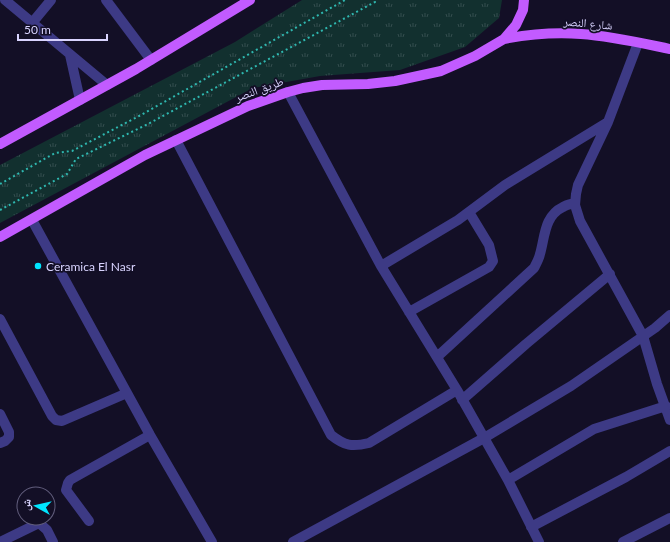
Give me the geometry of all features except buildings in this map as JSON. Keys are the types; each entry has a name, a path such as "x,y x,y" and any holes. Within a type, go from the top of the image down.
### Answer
{"main road":[{"path":"0,144 151,60 250,0"},
{"name":"طريق النصر","path":"0,237 145,155 248,106 303,88 322,85 368,84 395,81 441,71 475,56 504,39 516,25 523,10 524,0"},
{"name":"شارع النصر","path":"504,39 542,34 568,33 600,36 670,49"}],"street":[{"path":"5,0 107,85"},
{"path":"32,23 51,0"},
{"path":"106,0 151,60"},
{"path":"638,43 608,122 578,185 575,205 580,221 643,336 657,384 670,420"},
{"path":"70,55 80,100"},
{"path":"288,92 381,266 457,390 508,480 539,542"},
{"path":"381,266 458,220 505,185 608,122"},
{"path":"176,140 331,435 339,441 349,445 359,446 370,443 457,390"},
{"path":"437,357 534,268 540,255 546,226 549,220 554,213 562,207 575,203"},
{"path":"409,312 489,267 493,262 489,246 469,212"},
{"path":"32,220 150,435 212,542"},
{"path":"462,400 610,274"},
{"path":"293,542 484,438 571,386 655,328 670,315"},
{"path":"0,319 52,416 56,420 62,421 127,393"},
{"path":"508,480 594,429 666,406"},
{"path":"0,414 9,432 9,437 0,444"},
{"path":"89,521 66,490 70,480 150,435"},
{"path":"532,527 626,477 670,451"},
{"path":"623,542 670,518"},
{"path":"0,542 39,523 47,530 53,542"}],"path":[{"path":"0,184 55,153 72,151 141,115 345,0"},
{"path":"0,210 67,174 76,159 148,124 375,2 375,0"}],"green space":[{"path":"302,0 502,0 499,18 465,47 400,70 320,76 253,88 0,223 0,165 235,42"}],"place":[{"name":"Ceramica El Nasr","path":"38,266"}]}
